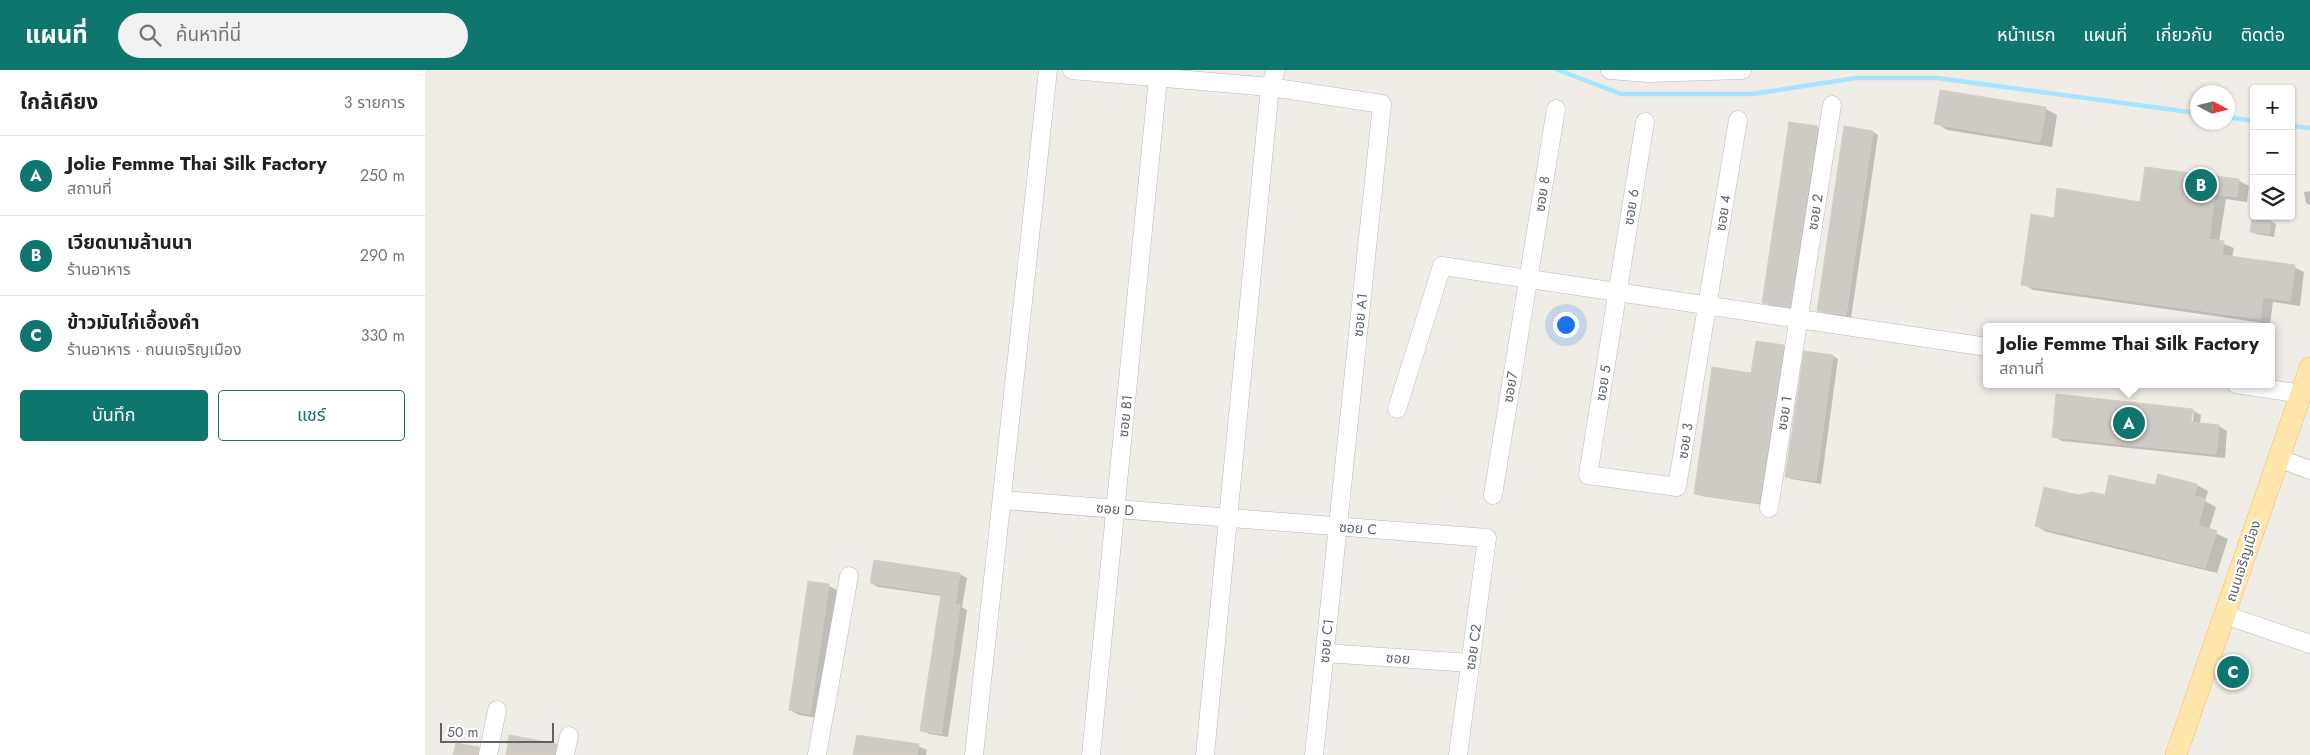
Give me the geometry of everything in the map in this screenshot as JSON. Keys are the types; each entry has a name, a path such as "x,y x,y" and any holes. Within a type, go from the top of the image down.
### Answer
{"main road":[{"name":"ถนนเจริญเมือง","path":"2176,755 2310,368"}],"street":[{"path":"974,755 1048,70"},
{"path":"1072,70 1270,87"},
{"path":"1205,755 1270,87 1276,70"},
{"path":"1611,70 1648,73 1742,70"},
{"name":"ซอย B1","path":"1091,755 1158,78"},
{"name":"ซอย A1","path":"1270,87 1382,104 1339,527"},
{"name":"ซอย 2","path":"1798,319 1832,105"},
{"name":"ซอย 8","path":"1528,279 1556,109"},
{"name":"ซอย 4","path":"1707,305 1738,120"},
{"name":"ซอย 6","path":"1617,292 1645,122"},
{"path":"1397,409 1442,266 1983,346"},
{"name":"ซอย7","path":"1493,495 1528,279"},
{"name":"ซอย 5","path":"1588,475 1617,292"},
{"name":"ซอย 3","path":"1588,475 1677,487 1707,305"},
{"name":"ซอย 1","path":"1769,508 1798,319"},
{"path":"2262,388 2302,394"},
{"path":"2278,458 2310,470"},
{"name":"ซอย D","path":"1002,500 1228,518"},
{"name":"ซอย C","path":"1228,518 1487,538"},
{"name":"ซอย C1","path":"1314,755 1339,527"},
{"name":"ซอย C2","path":"1458,755 1487,538"},
{"path":"817,755 849,576"},
{"path":"2225,615 2310,644"},
{"name":"ซอย","path":"1325,653 1471,663"},
{"path":"488,755 497,710"},
{"path":"565,755 569,736"}],"building":[{"path":"1940,90 2046,107 2040,142 1934,124"},
{"path":"1789,122 1818,126 1790,307 1762,303"},
{"path":"1844,126 1873,131 1846,315 1817,311"},
{"path":"2145,167 2239,179 2237,197 2215,194 2209,239 2224,241 2222,255 2295,265 2290,301 2263,297 2260,319 2021,285 2031,214 2054,218 2057,188 2140,202"},
{"path":"2252,220 2271,220 2269,234 2250,232"},
{"path":"1756,341 1784,345 1759,503 1694,494 1712,367 1751,373"},
{"path":"1804,351 1833,355 1816,481 1785,477"},
{"path":"2056,394 2193,409 2191,422 2219,425 2216,454 2052,437"},
{"path":"2158,474 2197,484 2194,496 2205,499 2198,525 2217,531 2205,568 2035,526 2044,487 2078,495 2092,492 2105,495 2109,475 2155,485"},
{"path":"874,560 960,573 955,604 960,605 941,734 920,731 941,594 870,583"},
{"path":"808,581 829,584 810,714 789,710"},
{"path":"509,735 557,744 555,755 506,755"},
{"path":"857,735 919,744 917,755 853,755"},
{"path":"456,743 479,747 478,755 453,755"}],"waterway":[{"path":"1558,70 1621,94 1752,94 1856,78 1937,78 2190,112"},
{"path":"2235,118 2250,120"},
{"path":"2295,126 2310,128"}],"place":[{"name":"เวียดนามล้านนา","path":"2201,185"},
{"name":"Jolie Femme Thai Silk Factory","path":"2129,423"},
{"name":"ข้าวมันไก่เอื้องคํา","path":"2233,672"}]}
